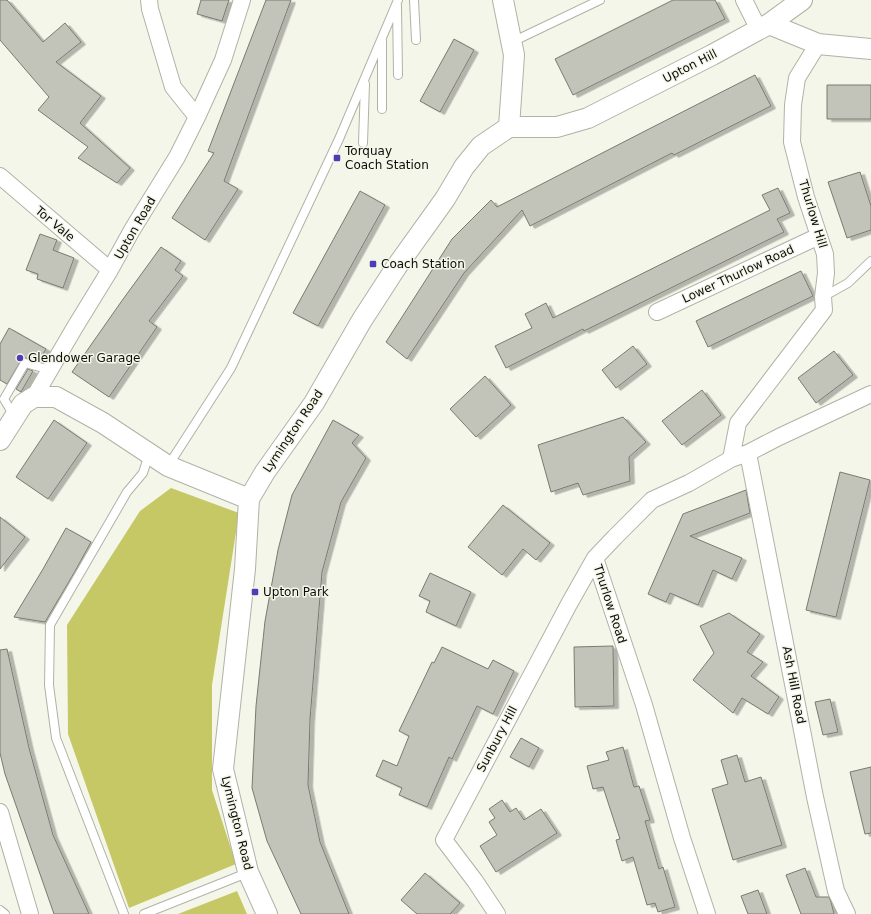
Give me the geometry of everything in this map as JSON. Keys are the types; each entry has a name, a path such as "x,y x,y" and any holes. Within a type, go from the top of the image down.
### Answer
{"street":[{"path":"149,0 150,9 173,87 197,117"},
{"name":"Upton Road","path":"0,440 23,404 34,397 110,270 132,230 177,157 223,60 242,0"},
{"path":"502,0 514,55 509,127"},
{"path":"744,0 764,27 818,44 871,49"},
{"name":"Upton Hill","path":"509,127 557,127 588,118 764,27 802,0"},
{"name":"Thurlow Hill","path":"730,459 738,423 824,310 823,297 826,273 825,254 806,197 792,142 792,104 796,78 818,44"},
{"name":"Lymington Road","path":"267,914 248,872 223,769 245,570 249,498 265,472 314,403 362,320 396,266 445,199 464,167 481,146 509,127"},
{"name":"Tor Vale","path":"0,176 110,270"},
{"name":"Lower Thurlow Road","path":"658,312 819,236"},
{"name":"Thurlow Road","path":"707,914 682,838 644,706 595,558 652,500 689,483 730,459 748,453 871,394"},
{"path":"34,397 56,397 103,423 168,466 249,498"},
{"name":"Ash Hill Road","path":"748,453 815,797 836,891 848,914"},
{"name":"Sunbury Hill","path":"498,914 444,840 569,604 595,558"},
{"path":"0,812 30,914"}],"lane":[{"path":"414,0 416,40"},
{"path":"511,42 600,0"},
{"path":"168,466 231,368 339,139 397,2"},
{"path":"397,2 398,75"},
{"path":"382,38 382,108"},
{"path":"363,143 365,78"},
{"path":"823,297 848,283 871,261"},
{"path":"15,417 4,399 25,362 50,370"},
{"path":"124,914 56,738 49,685 50,625 127,492 143,473 149,453"},
{"path":"144,914 248,872"},
{"path":"0,910 5,914"}],"shaded area":[{"path":"171,488 239,513 212,685 212,790 236,864 129,908 68,734 67,625 140,511"},
{"path":"237,891 247,914 178,914"}],"building":[{"path":"0,0 7,0 43,42 65,23 81,42 56,62 101,96 80,123 130,168 117,183 78,158 88,147 38,110 49,97 0,40"},
{"path":"201,0 229,0 222,21 197,14"},
{"path":"266,0 291,0 224,181 238,189 205,240 172,218 214,153 208,151"},
{"path":"673,0 715,0 725,19 573,95 555,59"},
{"path":"454,39 474,50 440,112 420,101"},
{"path":"755,75 771,106 674,155 672,153 530,226 522,210 464,273 407,359 386,342 452,239 491,200 497,207"},
{"path":"827,85 871,85 871,119 827,119"},
{"path":"860,172 871,206 871,230 847,238 828,182"},
{"path":"778,188 790,213 777,219 784,232 506,368 495,346 532,328 525,314 546,303 553,318 770,210 762,195"},
{"path":"360,191 385,205 318,326 293,313"},
{"path":"40,234 57,240 53,250 74,258 63,288 37,279 38,274 26,270"},
{"path":"161,247 181,261 175,270 183,276 149,321 157,327 109,397 72,372"},
{"path":"801,271 813,296 708,347 696,321"},
{"name":"Glendower Garage","path":"9,328 46,349 39,361 26,358 22,359 7,384 0,380 0,344"},
{"path":"633,346 647,364 616,388 602,370"},
{"path":"834,351 853,375 816,403 798,378"},
{"path":"28,369 33,371 21,392 16,389"},
{"path":"485,376 511,405 476,437 450,409"},
{"path":"702,390 721,415 682,445 662,421"},
{"path":"623,417 646,442 629,457 630,481 583,495 578,483 551,492 538,445"},
{"path":"54,420 87,443 48,499 16,477"},
{"path":"333,420 359,435 352,443 366,458 341,502 322,572 310,719 308,785 320,842 349,914 301,914 267,841 252,788 256,706 265,621 278,550 292,495"},
{"path":"840,472 870,480 836,617 806,610"},
{"path":"746,490 750,513 690,536 742,558 732,579 713,570 698,605 670,593 666,602 648,594 683,514"},
{"path":"503,505 550,543 536,560 523,549 502,575 468,547"},
{"path":"0,517 25,537 0,569"},
{"path":"66,528 91,542 74,573 45,622 14,617 43,569"},
{"path":"430,573 471,592 456,626 426,612 430,601 419,596"},
{"path":"729,613 760,634 747,652 763,662 751,676 779,697 768,714 742,698 733,713 693,680 714,653 700,626"},
{"path":"613,646 614,706 575,707 574,647"},
{"path":"442,647 488,669 493,660 514,671 493,714 477,706 452,759 449,757 427,807 399,795 402,788 376,776 383,760 397,766 409,736 399,731 432,662 434,663"},
{"path":"7,649 29,748 53,835 89,914 54,914 5,774 0,753 0,650"},
{"path":"830,699 838,732 823,735 815,702"},
{"path":"521,738 539,748 529,767 510,757"},
{"path":"623,747 634,787 639,786 650,820 645,821 659,869 663,867 675,907 658,912 655,903 647,905 633,857 622,861 616,840 620,839 603,787 593,789 587,766 609,760 606,752"},
{"path":"737,755 745,782 761,777 782,845 733,860 712,789 728,784 721,760"},
{"path":"871,767 871,833 865,834 850,772"},
{"path":"502,800 510,812 516,808 524,820 541,809 557,833 496,872 480,846 497,835 489,822 495,818 489,809"},
{"path":"805,868 816,897 829,897 834,914 801,914 786,875"},
{"path":"425,873 460,903 450,914 417,914 401,900"},
{"path":"758,890 767,914 748,914 741,896"}],"place":[{"name":"Torquay Coach Station","path":"337,158"},
{"name":"Coach Station","path":"373,264"},
{"name":"Glendower Garage","path":"20,358"},
{"name":"Upton Park","path":"255,592"}]}
